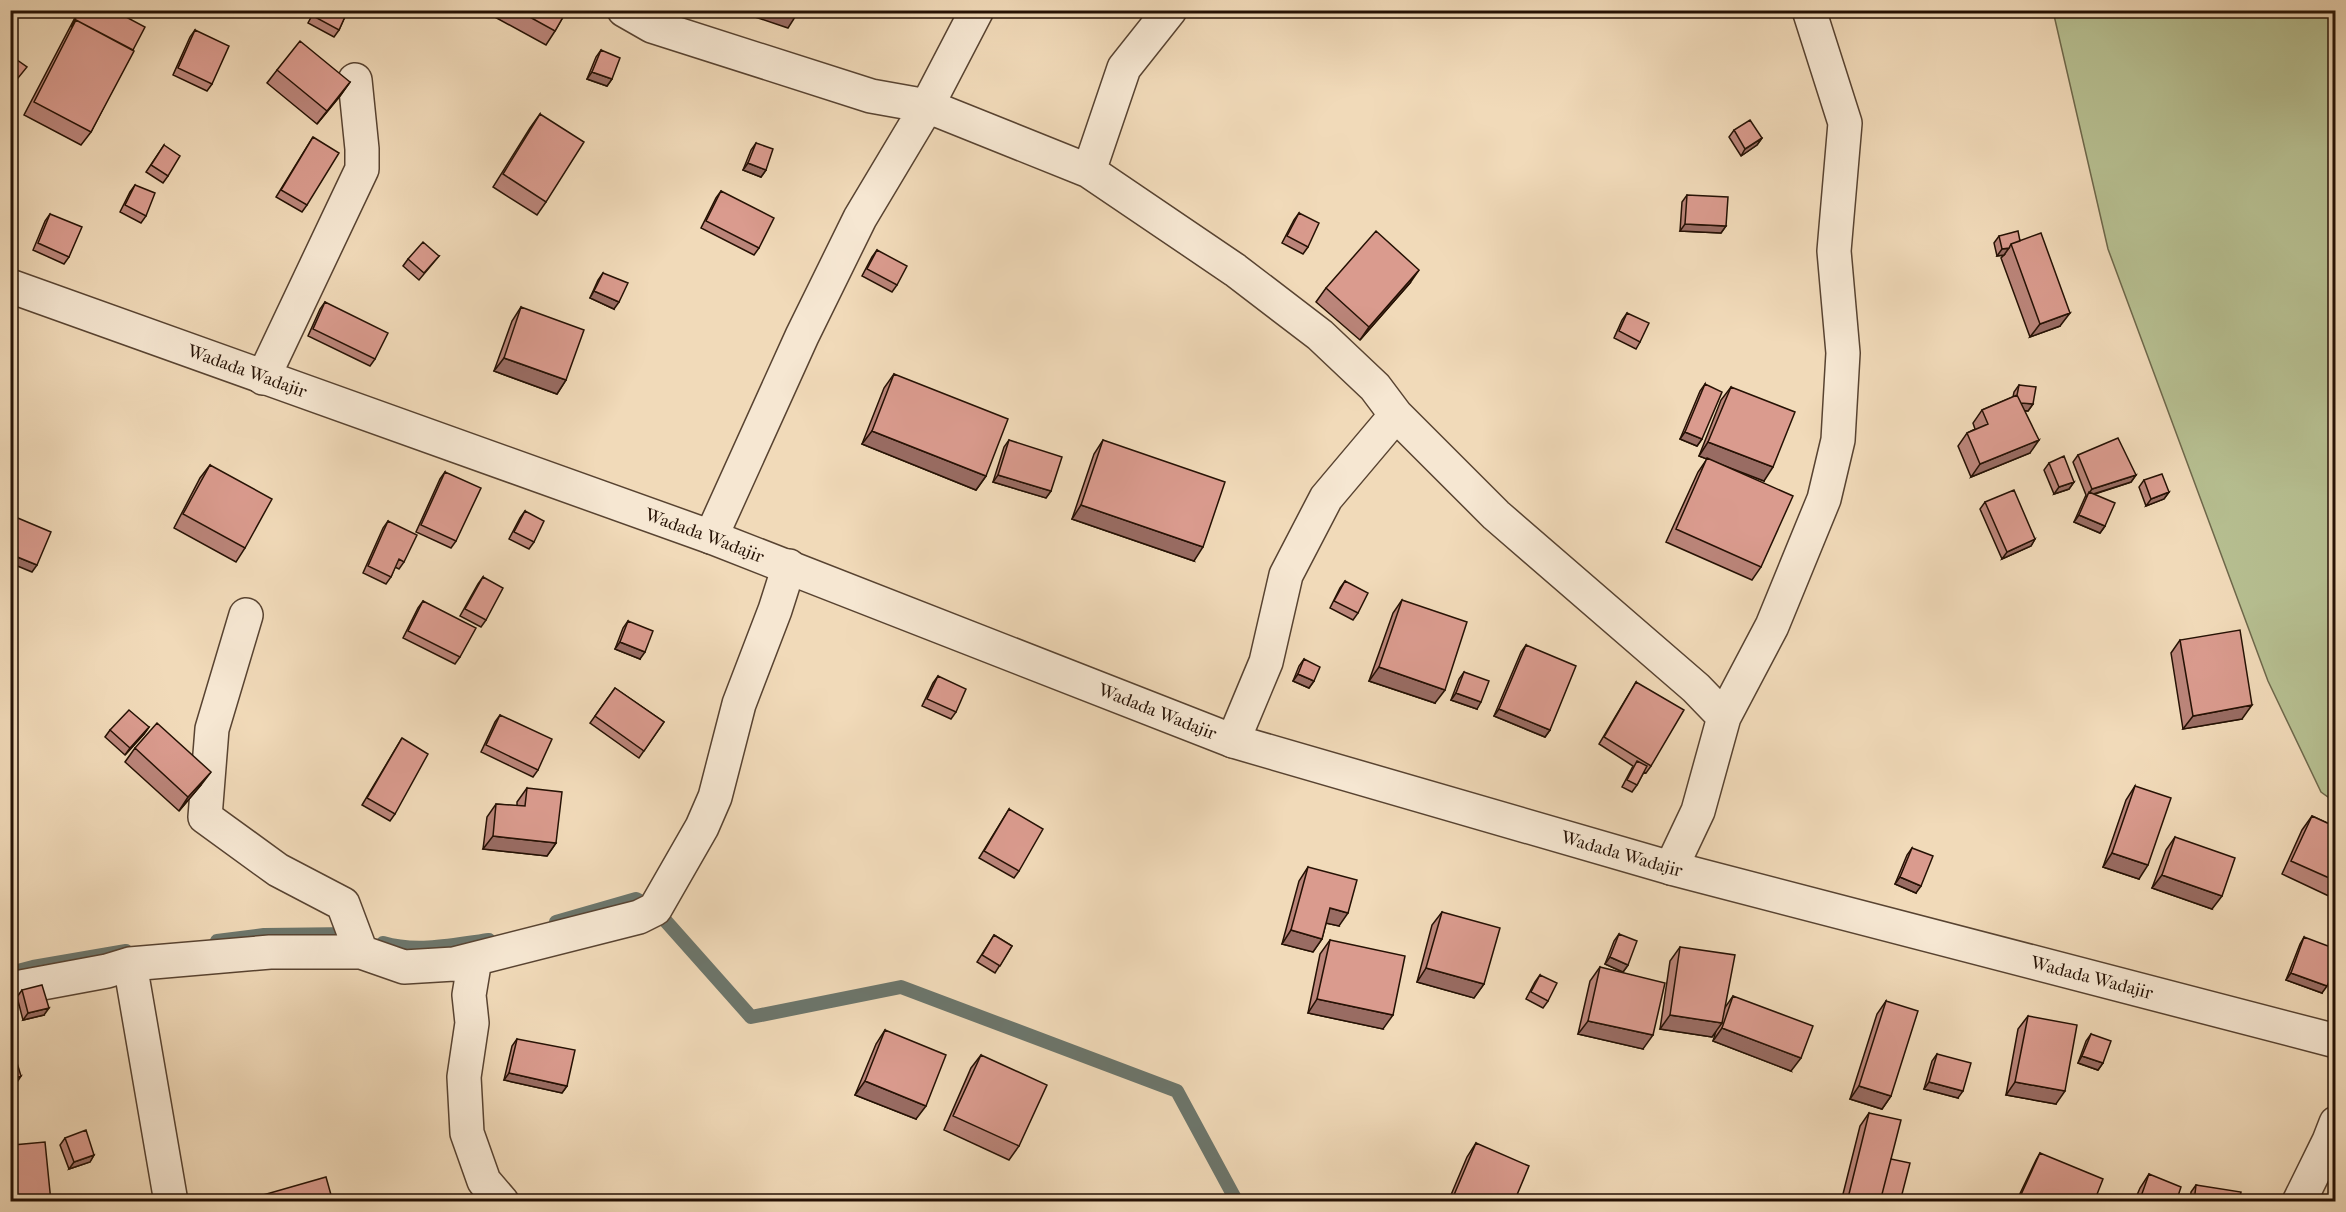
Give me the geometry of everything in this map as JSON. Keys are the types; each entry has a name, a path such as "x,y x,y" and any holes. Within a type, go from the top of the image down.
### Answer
{"street":[{"path":"624,10 652,26 871,96 927,106 1089,171 1235,270 1320,335 1375,387 1396,415 1496,515 1696,688 1724,717"},
{"path":"711,537 825,288 860,218 927,106 977,10"},
{"path":"1089,171 1124,68 1170,10"},
{"path":"1671,868 1698,811 1724,717 1772,626 1824,499 1838,440 1843,353 1834,251 1845,123 1809,10"},
{"path":"263,378 362,169 355,80"},
{"name":"Wadada Wadajir","path":"10,286 789,566 1233,741 1671,868 2336,1041"},
{"path":"1233,741 1266,662 1286,575 1326,498 1396,415"},
{"path":"10,989 107,971 130,964 270,952 361,952 404,967 454,964 639,917 655,909 702,827 715,797 739,704 775,610 789,566"},
{"path":"246,615 212,729 205,817 278,870 343,904 361,952"},
{"path":"476,959 469,995 472,1023 464,1077 467,1133 484,1181 502,1202"},
{"path":"130,964 171,1202"},
{"path":"2299,1202 2336,1123"}],"green space":[{"path":"2053,11 2335,11 2335,802 2321,792 2268,681 2108,249"}],"building":[{"path":"80,10 113,10 145,27 133,50 76,20 71,27"},
{"path":"316,10 348,10 339,30 313,16"},
{"path":"517,10 567,10 555,31"},
{"path":"786,10 798,10 797,14"},
{"path":"76,20 134,51 91,132 34,102"},
{"path":"195,30 229,46 212,84 178,68"},
{"path":"300,41 350,82 327,111 277,70"},
{"path":"601,50 620,58 612,79 592,72"},
{"path":"10,55 27,67 10,88"},
{"path":"540,114 584,142 546,202 503,174"},
{"path":"1750,120 1762,138 1745,149 1734,130"},
{"path":"313,137 339,153 307,205 281,190"},
{"path":"756,143 773,149 766,170 748,163"},
{"path":"164,145 180,156 168,176 151,165"},
{"path":"135,185 155,193 146,216 125,205"},
{"path":"721,191 774,218 759,248 706,221"},
{"path":"1687,195 1728,197 1726,226 1685,224"},
{"path":"1299,213 1319,223 1308,247 1287,236"},
{"path":"50,214 82,227 69,257 38,243"},
{"path":"1376,231 1419,270 1369,327 1326,288"},
{"path":"2018,231 2020,241 2011,244 2009,248 2002,249 1999,236"},
{"path":"2041,233 2070,313 2040,324 2011,244"},
{"path":"423,242 439,256 424,273 408,259"},
{"path":"877,250 907,266 897,285 867,269"},
{"path":"603,273 628,283 619,302 594,291"},
{"path":"325,302 388,333 375,359 313,329"},
{"path":"521,307 584,330 566,380 504,358"},
{"path":"1627,313 1649,323 1640,342 1619,331"},
{"path":"894,374 1008,419 986,476 872,431"},
{"path":"1705,384 1722,392 1702,439 1685,432"},
{"path":"2019,385 2036,387 2033,404 2021,403 2017,395"},
{"path":"1731,387 1795,412 1773,467 1708,442"},
{"path":"2017,395 2039,440 1980,464 1967,433 1988,424 1982,410"},
{"path":"2118,438 2136,475 2092,489 2078,455"},
{"path":"1009,440 1062,457 1051,491 998,475"},
{"path":"1103,440 1225,482 1203,547 1081,505"},
{"path":"2064,456 2074,482 2059,487 2049,463"},
{"path":"1707,458 1793,496 1761,567 1676,529"},
{"path":"210,465 272,499 245,548 183,514"},
{"path":"445,472 481,488 456,541 421,525"},
{"path":"2162,474 2169,492 2151,499 2144,480"},
{"path":"2014,490 2035,539 2007,552 1985,502"},
{"path":"2089,492 2115,503 2105,526 2079,515"},
{"path":"525,511 544,521 534,542 514,532"},
{"path":"13,516 51,532 37,565 10,554 10,522"},
{"path":"388,521 417,535 404,562 399,559 391,577 368,566"},
{"path":"483,577 503,588 486,620 465,609"},
{"path":"1345,581 1368,593 1358,613 1334,601"},
{"path":"1402,600 1467,622 1445,690 1379,667"},
{"path":"423,601 476,628 460,657 408,631"},
{"path":"628,621 653,631 645,652 620,642"},
{"path":"2240,630 2252,705 2193,716 2180,640"},
{"path":"1526,645 1576,666 1550,730 1499,709"},
{"path":"1304,659 1320,667 1314,681 1298,674"},
{"path":"1464,672 1489,681 1481,702 1456,693"},
{"path":"938,676 966,689 956,712 927,699"},
{"path":"1636,682 1684,710 1651,766 1604,737"},
{"path":"615,688 664,722 644,751 595,716"},
{"path":"129,710 149,727 130,748 110,730"},
{"path":"500,715 552,739 538,770 486,745"},
{"path":"157,723 211,772 188,797 135,748"},
{"path":"402,738 428,754 395,814 367,798"},
{"path":"1637,761 1647,766 1637,785 1627,780"},
{"path":"2135,786 2171,798 2148,865 2112,853"},
{"path":"527,788 562,792 556,843 493,836 496,804 525,806"},
{"path":"1009,809 1043,829 1019,871 984,851"},
{"path":"2312,816 2336,827 2336,881 2291,861"},
{"path":"2175,837 2235,858 2222,896 2162,875"},
{"path":"1912,848 1933,856 1921,886 1900,877"},
{"path":"1308,867 1357,880 1348,913 1330,908 1322,939 1291,930"},
{"path":"1442,912 1500,928 1484,984 1426,968"},
{"path":"1619,934 1637,941 1628,965 1610,957"},
{"path":"994,935 1012,946 1000,966 982,955"},
{"path":"2304,937 2336,949 2336,966 2327,986 2291,973"},
{"path":"1330,940 1405,956 1393,1015 1317,999"},
{"path":"1680,947 1735,955 1722,1023 1670,1015"},
{"path":"1600,967 1665,983 1653,1035 1588,1021"},
{"path":"1540,975 1557,983 1548,1001 1531,992"},
{"path":"42,985 49,1008 28,1013 22,990"},
{"path":"1733,996 1813,1026 1801,1058 1722,1028"},
{"path":"1886,1001 1918,1011 1891,1096 1859,1086"},
{"path":"2028,1016 2077,1025 2065,1091 2015,1082"},
{"path":"885,1030 946,1055 926,1106 865,1081"},
{"path":"2091,1034 2111,1041 2103,1063 2082,1056"},
{"path":"517,1039 575,1050 567,1086 509,1073"},
{"path":"10,1040 21,1076 10,1080"},
{"path":"1937,1054 1971,1063 1963,1091 1929,1082"},
{"path":"981,1055 1047,1085 1019,1146 953,1116"},
{"path":"1869,1113 1901,1120 1880,1202 1847,1202"},
{"path":"86,1130 94,1155 74,1162 65,1138"},
{"path":"45,1142 51,1202 18,1202 13,1145"},
{"path":"1476,1143 1529,1166 1514,1202 1451,1202"},
{"path":"2040,1153 2103,1179 2094,1202 2025,1202 2019,1199"},
{"path":"1891,1159 1910,1163 1900,1202 1880,1202"},
{"path":"2149,1174 2181,1187 2176,1202 2139,1202"},
{"path":"326,1177 333,1202 265,1202 263,1195"},
{"path":"2196,1185 2241,1192 2239,1202 2194,1202"}],"waterway":[{"path":"556,922 636,899 655,909 751,1017 901,987 1177,1091 1237,1202"},
{"path":"217,941 264,935 353,934"},
{"path":"383,943 422,948 489,940"},
{"path":"10,973 126,951"}]}
